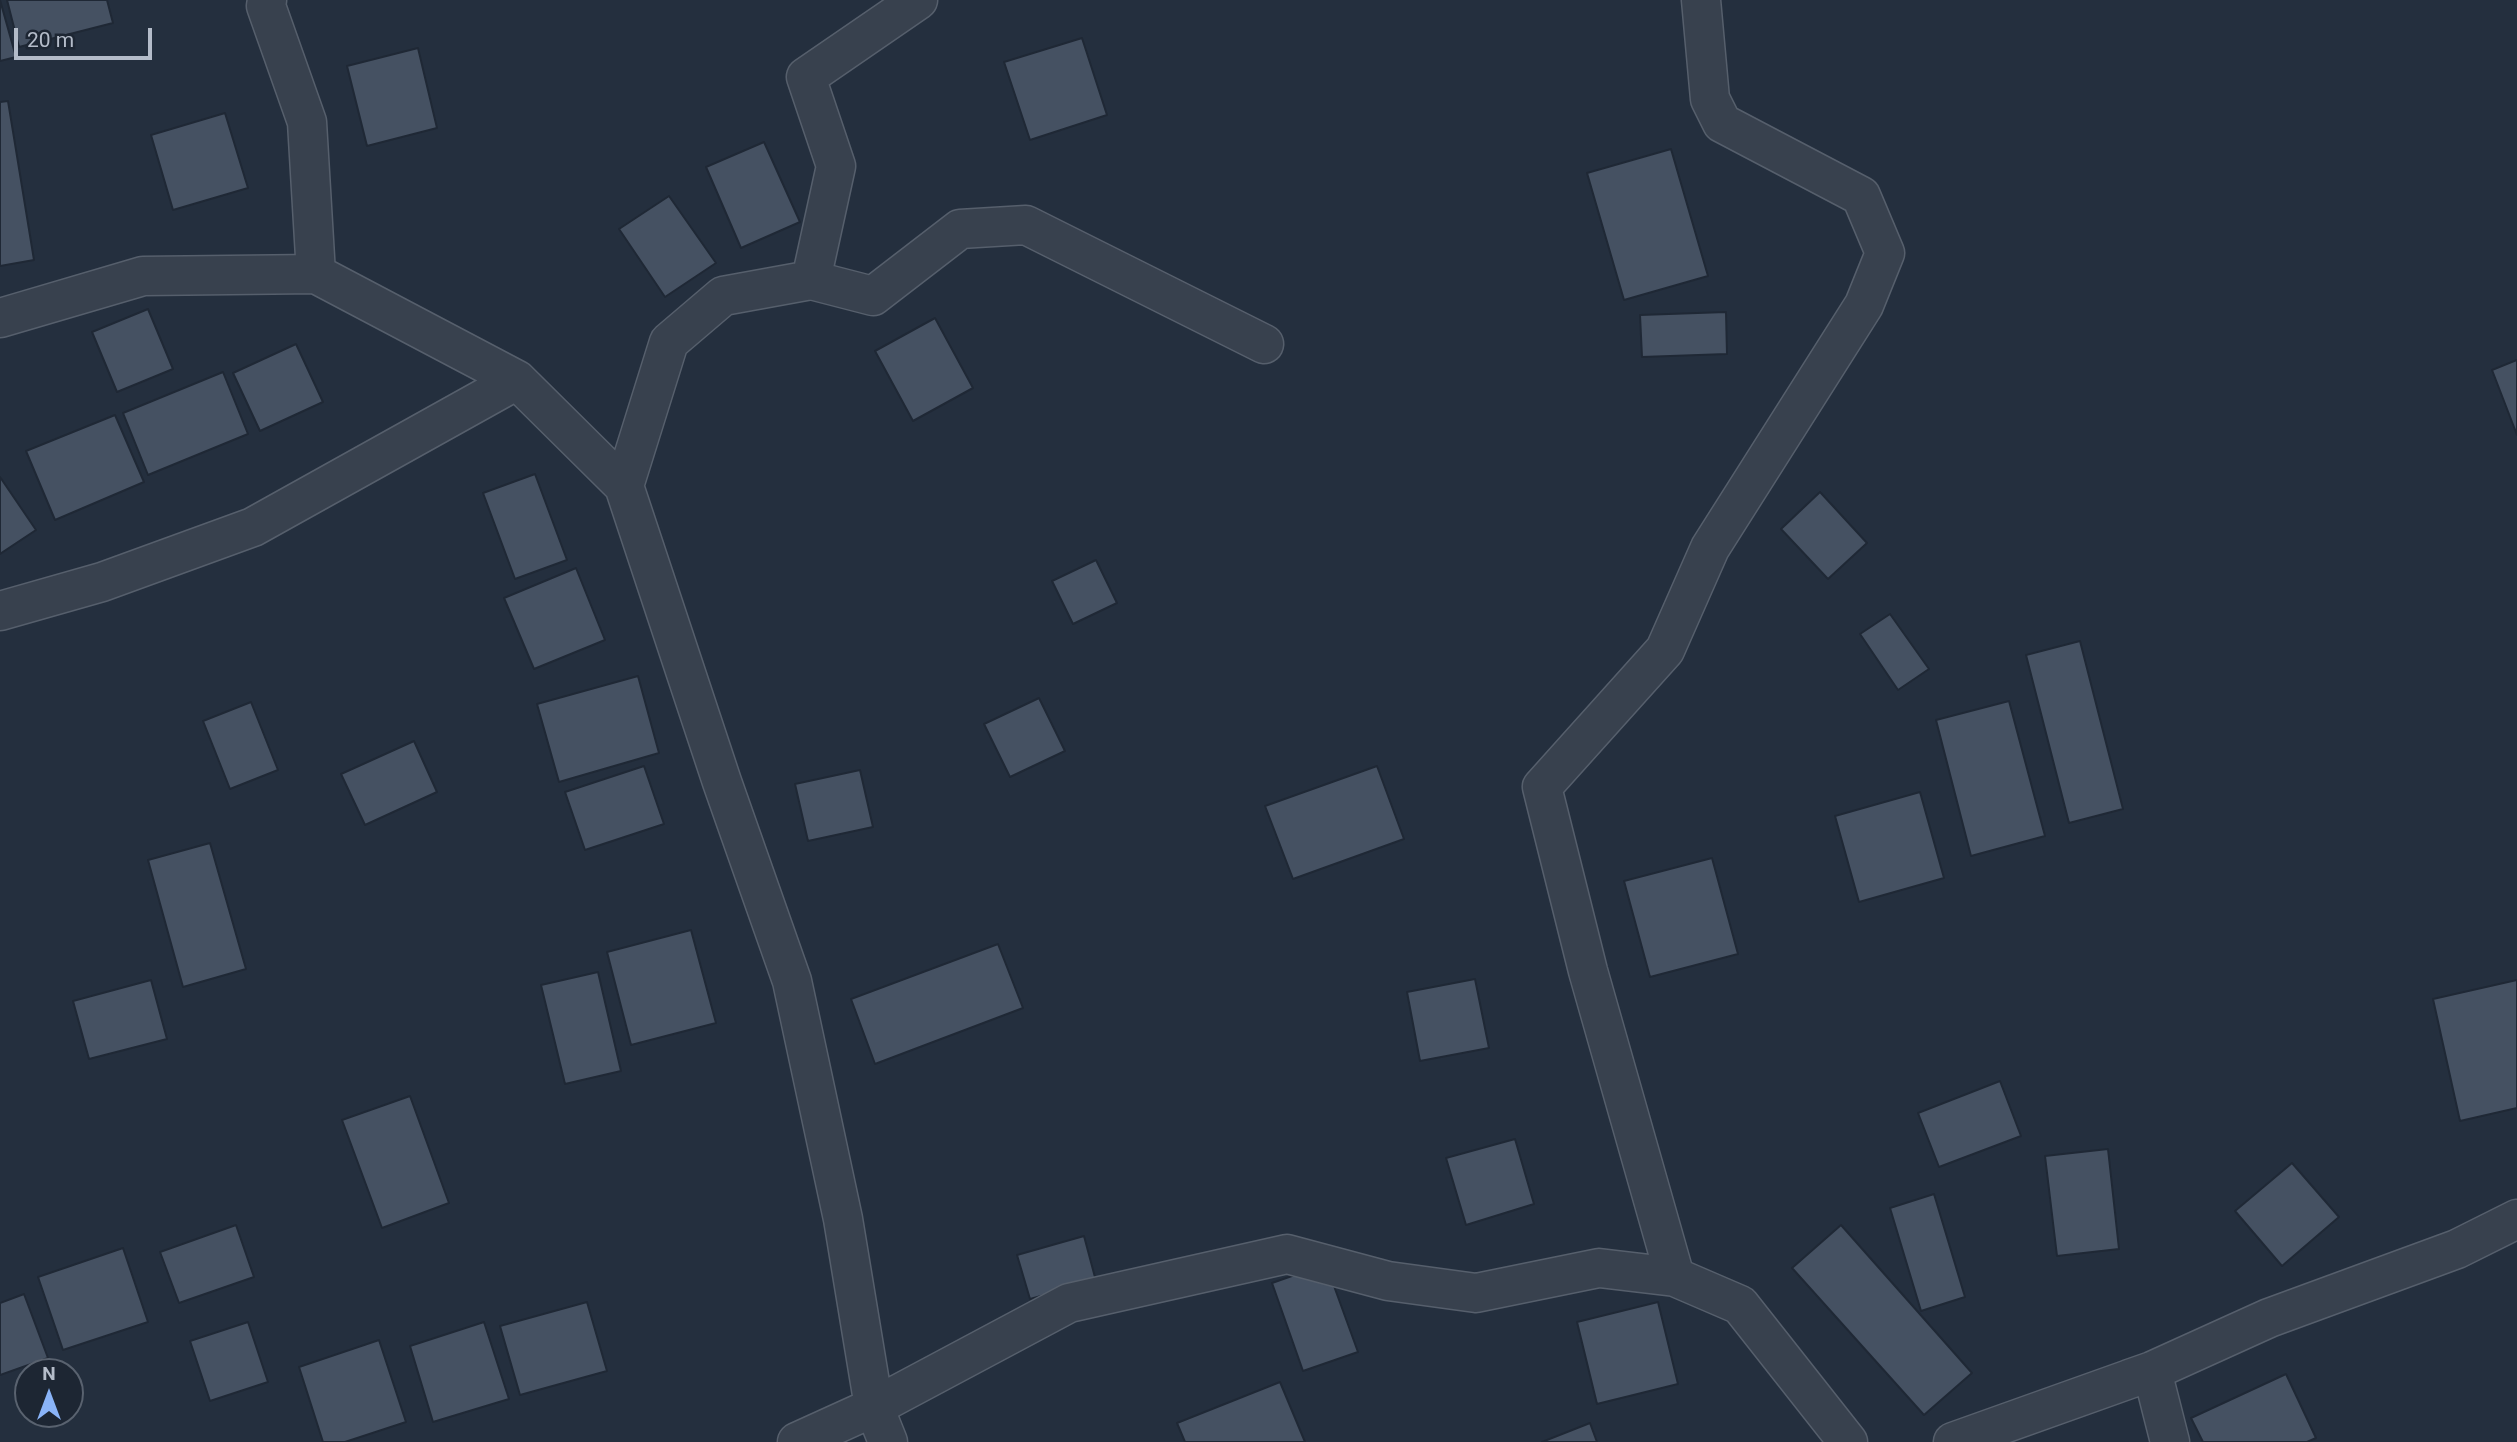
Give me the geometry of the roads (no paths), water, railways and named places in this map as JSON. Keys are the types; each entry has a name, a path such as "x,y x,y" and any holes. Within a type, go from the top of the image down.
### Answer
{"street":[{"path":"267,0 266,6 307,122 316,274"},
{"path":"811,279 836,166 806,77 918,0"},
{"path":"1675,1278 1588,971 1542,787 1665,650 1710,548 1864,305 1885,253 1861,196 1722,123 1710,99 1701,0"},
{"path":"624,485 669,342 723,296 811,279 873,296 960,229 1027,225 1264,344"},
{"path":"0,318 143,276 316,274 517,380 624,485 717,769 792,981 842,1219 874,1407 888,1442"},
{"path":"0,611 102,582 253,527 517,380"},
{"path":"1953,1442 2152,1371 2269,1318 2457,1249 2517,1219"},
{"path":"797,1442 874,1407 1069,1303 1286,1254 1388,1281 1476,1293 1599,1268 1675,1278 1740,1305 1848,1442"},
{"path":"1945,1442 2152,1371"},
{"path":"2152,1371 2170,1442"}]}
